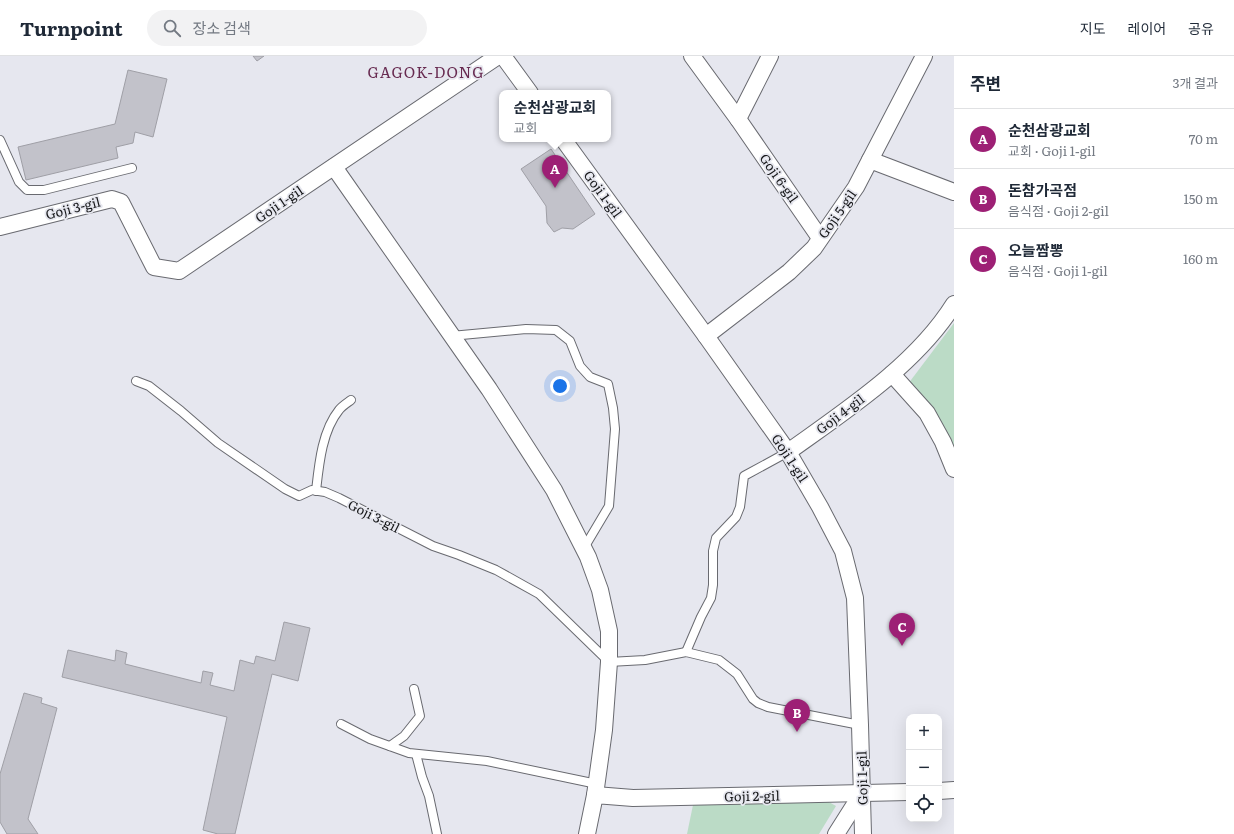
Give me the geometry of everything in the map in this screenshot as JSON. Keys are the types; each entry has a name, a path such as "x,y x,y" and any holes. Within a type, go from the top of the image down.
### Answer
{"street":[{"name":"Goji 1-gil","path":"179,271 498,56"},
{"path":"503,56 528,90"},
{"name":"Goji 6-gil","path":"692,56 738,119 820,238"},
{"path":"738,119 770,56"},
{"name":"Goji 5-gil","path":"706,336 790,272 814,248 856,187 924,56"},
{"name":"Goji 1-gil","path":"565,142 788,452 820,507 843,551 855,598 863,834"},
{"path":"870,160 954,192"},
{"path":"334,166 451,336 489,388 554,490 584,548 600,590 608,631 609,662 604,730 588,834"},
{"name":"Goji 3-gil","path":"0,227 112,199 121,202 154,266 179,271"},
{"name":"Goji 4-gil","path":"788,452 842,413 892,374 924,344 954,304"},
{"path":"892,374 927,413 943,442 954,469"},
{"name":"Goji 2-gil","path":"596,789 633,798 906,792"},
{"path":"942,791 954,790"},
{"path":"836,834 862,793"}],"lane":[{"path":"0,140 19,182 27,190 44,190 132,168"},
{"path":"451,336 526,329 556,330 570,340 580,366 590,377 608,384 613,408 615,430 609,506 584,548"},
{"name":"Goji 3-gil","path":"136,382 148,386 182,411 218,443 285,489 299,496 312,490 325,492 433,546 496,570 539,594 609,662"},
{"path":"316,491 318,470 327,429 340,409 351,400"},
{"path":"686,652 711,598 713,584 713,551 716,538 736,517 740,508 744,476 788,452"},
{"path":"609,662 645,660 686,652 719,660 737,674 753,699 758,703 768,707 860,725"},
{"path":"390,746 404,736 420,716 414,689"},
{"path":"340,724 370,739 410,753 488,761 596,789"},
{"path":"416,754 429,796 437,834"}],"green space":[{"path":"954,323 954,456 908,384"},
{"path":"827,801 836,806 819,834 687,834 693,805"}],"building":[{"path":"253,56 264,56 257,61"},
{"path":"128,70 167,79 153,137 135,132 133,143 116,147 118,158 26,180 18,147 115,124"},
{"path":"551,149 595,214 573,229 562,228 554,232 547,223 546,206 521,169"},
{"path":"284,622 310,628 298,681 272,674 235,834 218,834 203,830 227,717 62,677 68,650 115,661 116,650 127,653 125,664 201,683 203,671 213,673 210,685 234,691 240,660 254,664 256,656 275,661"},
{"path":"24,693 42,698 41,703 57,708 28,819 38,834 7,834 0,822 0,774"}],"place":[{"name":"순천삼광교회","path":"555,188"},
{"name":"오늘짬뽕","path":"902,646"},
{"name":"돈참가곡점","path":"797,732"}],"district":[{"name":"GAGOK-DONG","path":"426,73"}]}
